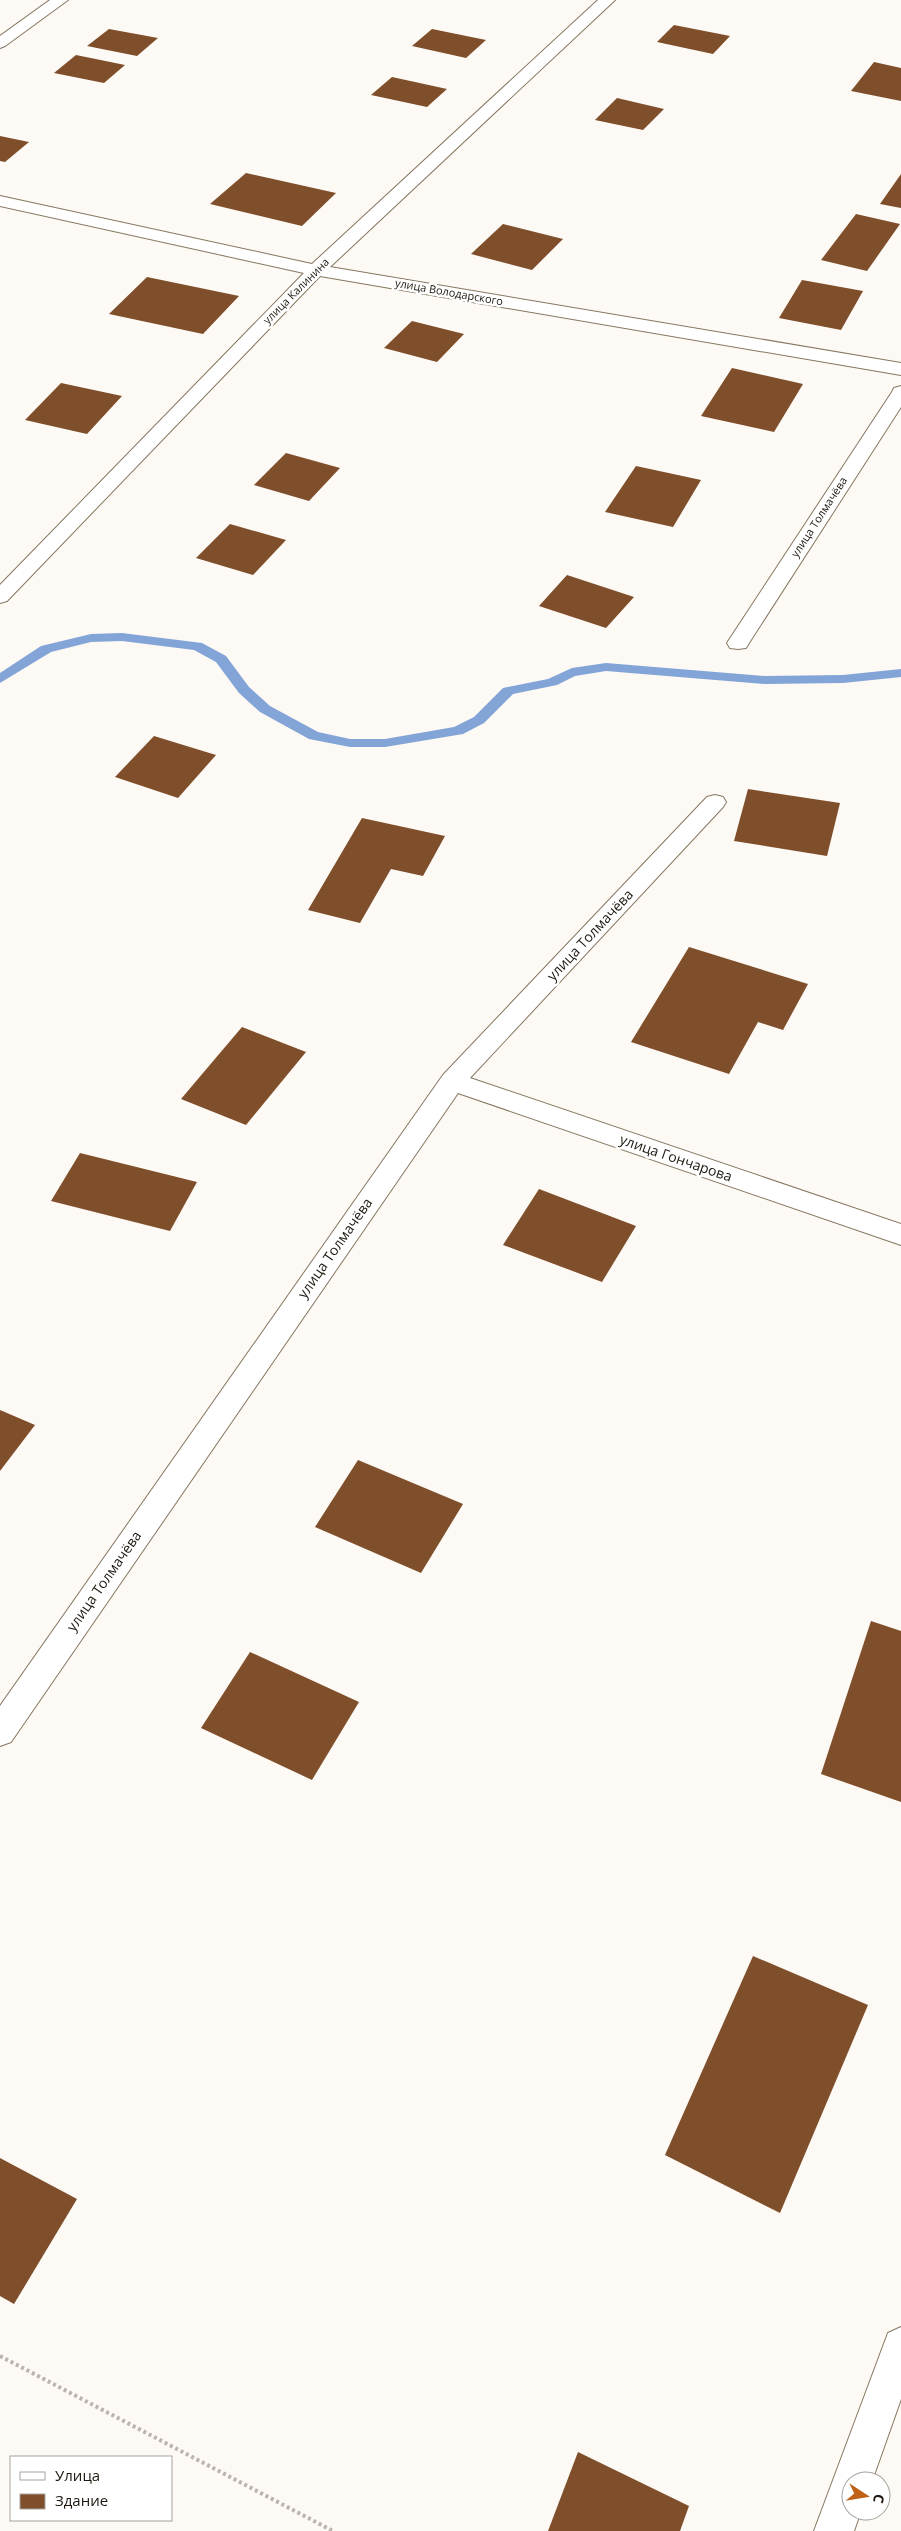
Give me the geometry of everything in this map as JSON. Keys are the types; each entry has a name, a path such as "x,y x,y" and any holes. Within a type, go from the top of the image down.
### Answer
{"street":[{"path":"0,43 60,0"},
{"name":"улица Калинина","path":"0,597 316,270 607,0"},
{"name":"улица Володарского","path":"0,201 316,270 901,369"},
{"name":"улица Толмачёва","path":"738,643 901,392"},
{"name":"улица Толмачёва","path":"0,1732 452,1081 715,802"},
{"name":"улица Гончарова","path":"452,1081 901,1234"},
{"path":"855,2471 901,2346"},
{"path":"834,2531 841,2511"}],"path":[{"path":"0,2356 333,2531"}],"building":[{"path":"674,25 730,36 713,54 657,42"},
{"path":"109,29 158,38 137,56 87,46"},
{"path":"432,29 486,40 466,58 412,46"},
{"path":"76,55 125,65 104,83 54,73"},
{"path":"874,62 901,68 901,101 851,91"},
{"path":"392,77 447,89 427,107 371,95"},
{"path":"617,98 664,109 643,130 595,120"},
{"path":"0,136 29,142 5,162 0,161"},
{"path":"246,173 336,193 302,226 210,204"},
{"path":"901,174 901,208 880,204"},
{"path":"856,214 900,224 867,271 821,260"},
{"path":"503,224 563,239 532,270 471,254"},
{"path":"147,277 239,296 203,334 109,314"},
{"path":"802,280 863,291 841,330 779,318"},
{"path":"412,321 464,334 437,362 384,348"},
{"path":"732,368 803,384 774,432 701,416"},
{"path":"61,383 122,396 87,434 25,420"},
{"path":"286,453 340,468 309,501 254,485"},
{"path":"636,466 701,480 673,527 605,512"},
{"path":"230,524 286,540 253,575 196,558"},
{"path":"567,575 634,597 606,628 539,606"},
{"path":"154,736 216,755 178,798 115,777"},
{"path":"748,789 840,803 827,856 734,841"},
{"path":"362,818 445,836 423,876 391,869 360,923 308,910"},
{"path":"689,947 808,984 783,1030 758,1022 729,1074 631,1042"},
{"path":"242,1027 306,1052 246,1125 181,1099"},
{"path":"80,1153 197,1182 170,1231 51,1201"},
{"path":"539,1189 636,1226 602,1282 503,1245"},
{"path":"0,1410 35,1425 0,1471"},
{"path":"358,1460 463,1504 421,1573 315,1527"},
{"path":"871,1621 901,1631 901,1802 821,1774"},
{"path":"250,1652 359,1702 312,1780 201,1728"},
{"path":"753,1956 868,2005 780,2213 665,2155"},
{"path":"0,2158 77,2199 14,2304 0,2296"},
{"path":"578,2452 689,2506 680,2531 548,2531"}],"waterway":[{"path":"0,679 46,649 91,638 122,637 197,646 221,659 235,675 244,690 265,709 314,736 350,743 385,743 458,731 479,720 508,691 552,682 572,672 606,667 636,671 765,680 843,679 901,673"}]}
